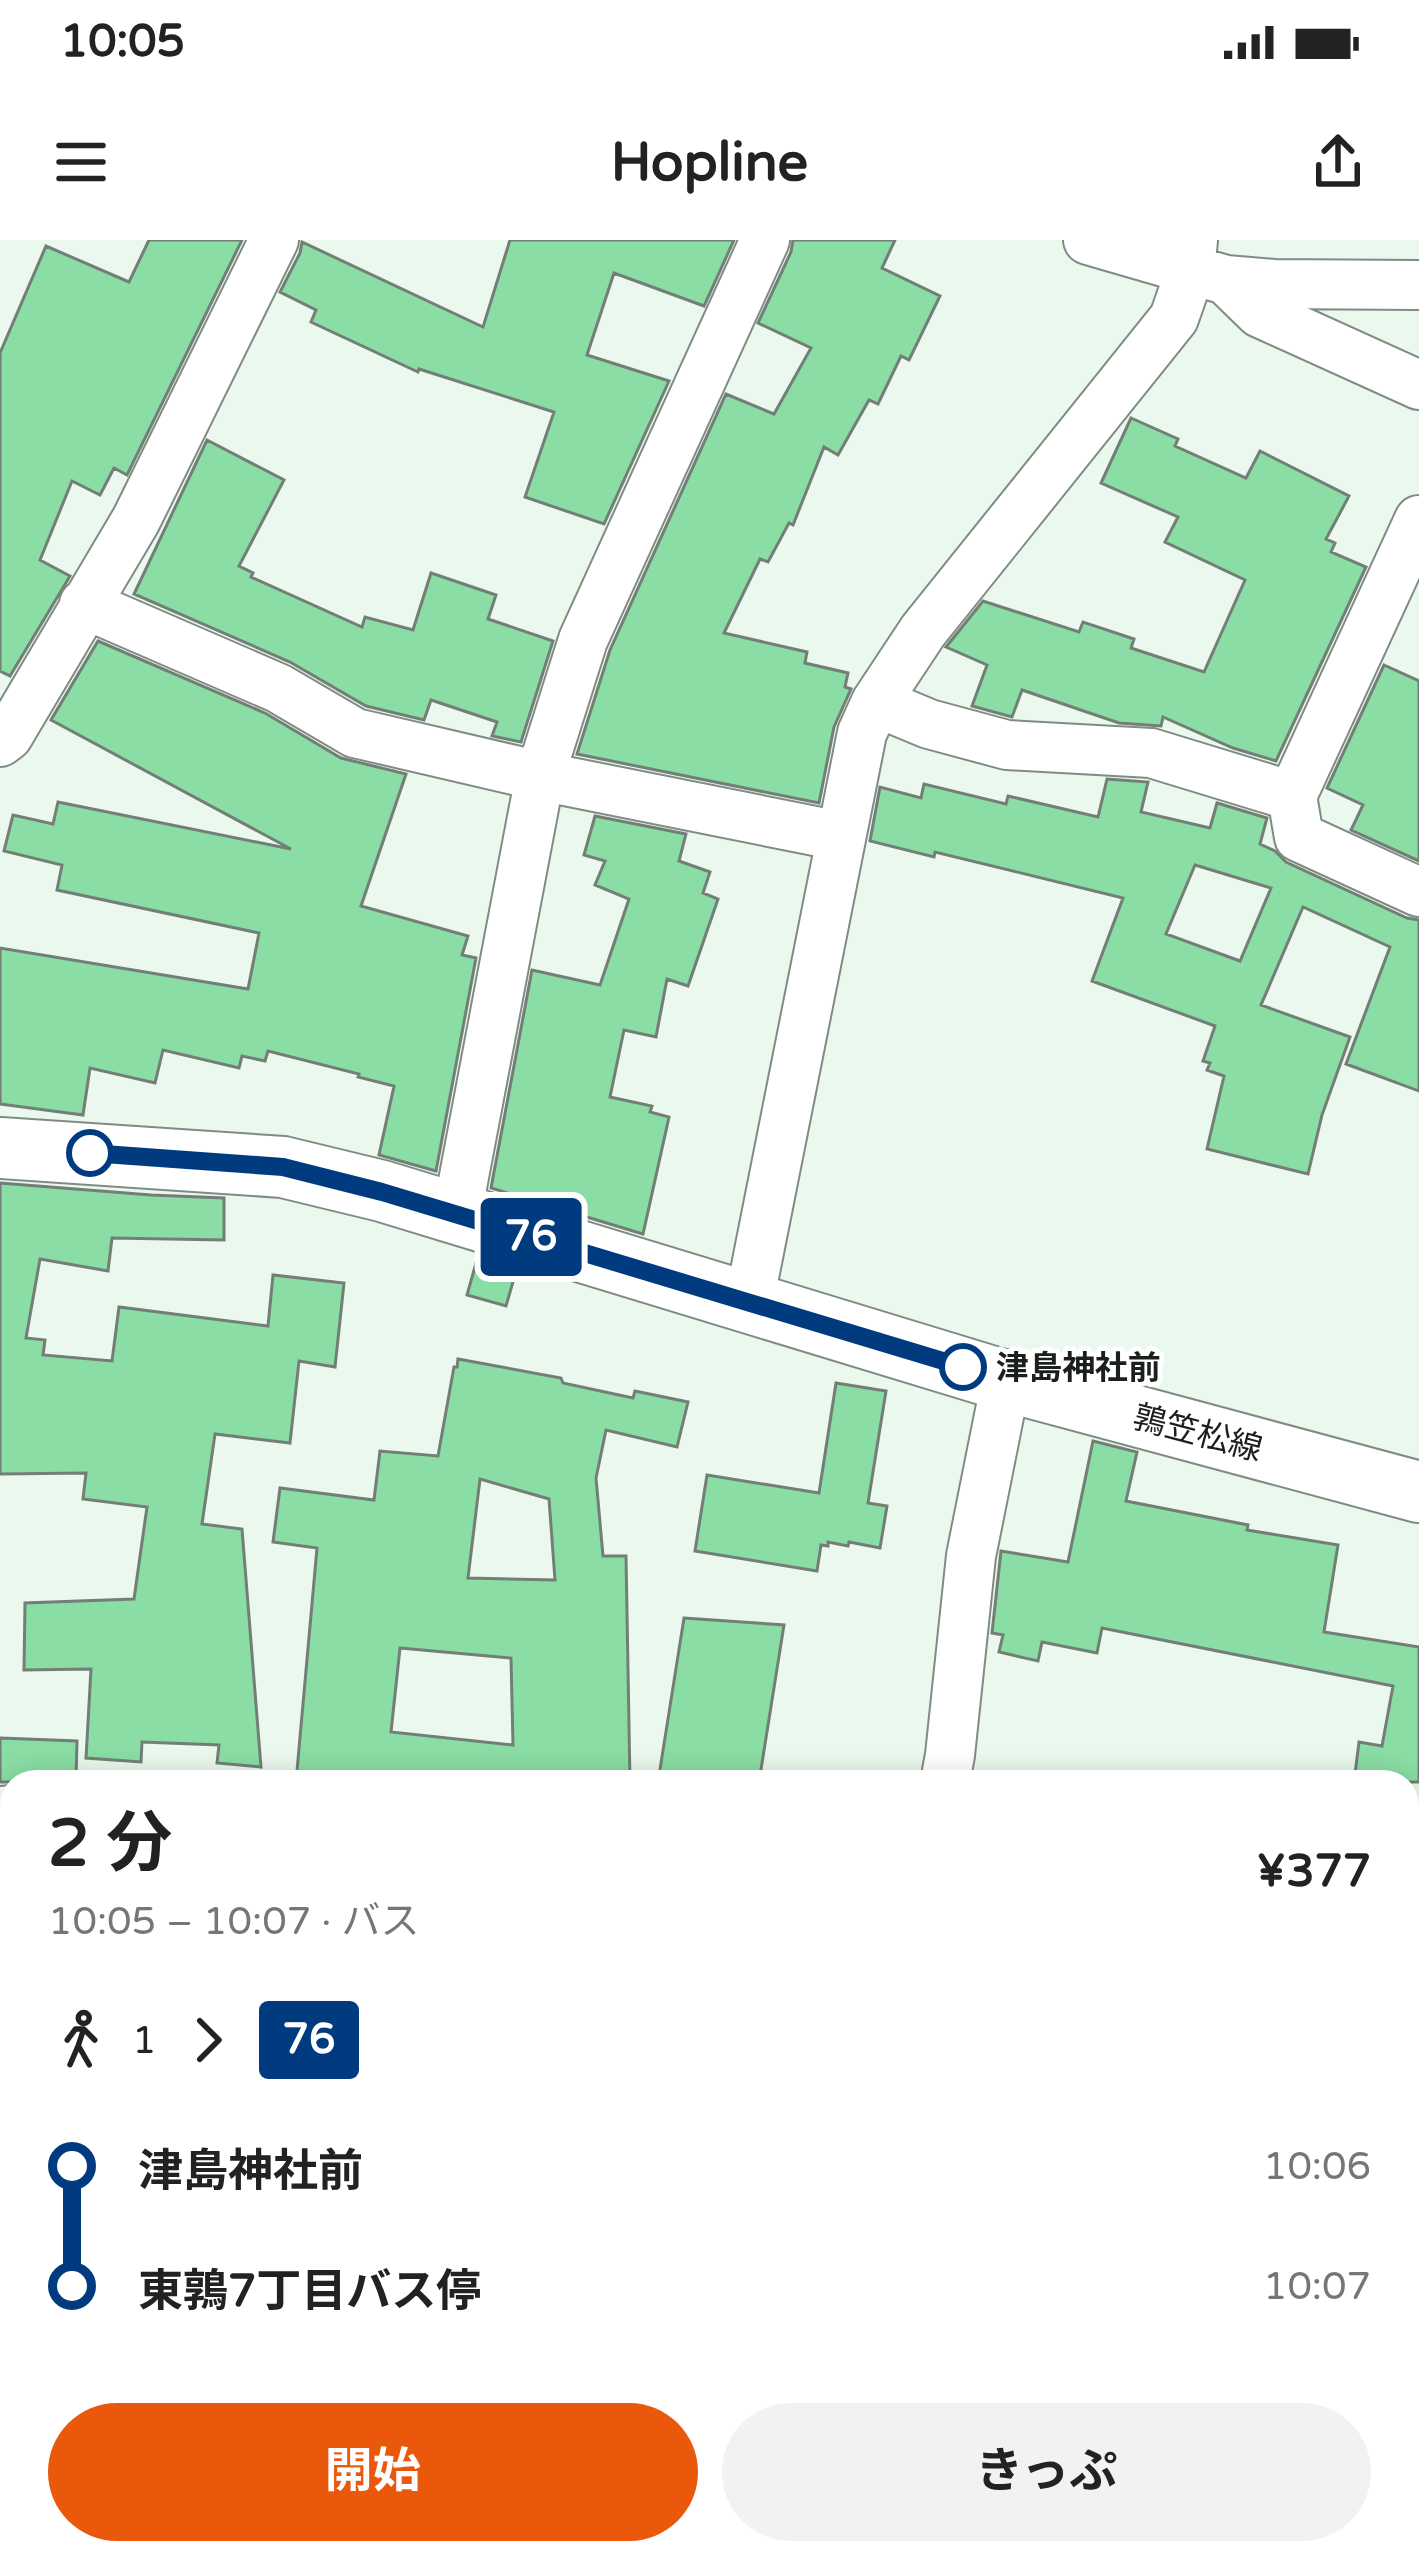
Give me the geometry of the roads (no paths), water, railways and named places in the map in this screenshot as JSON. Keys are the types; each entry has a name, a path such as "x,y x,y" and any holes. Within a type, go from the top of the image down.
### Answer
{"main road":[{"name":"鶉笠松線","path":"0,1148 283,1167 454,1213 1006,1381 1419,1492"}],"street":[{"path":"0,742 8,736 136,520 274,240"},
{"path":"454,1213 540,776 583,640 765,240"},
{"path":"1088,240 1274,284 1419,285"},
{"path":"1203,264 1260,313 1419,385"},
{"path":"749,1302 862,733 876,702 923,631 1174,318 1203,264"},
{"path":"1419,520 1292,796 1299,837 1419,892"},
{"path":"84,604 278,688 355,734 840,836"},
{"path":"876,702 929,724 1007,745 1150,753 1292,796"},
{"path":"947,1770 971,1556 1006,1381"}],"place":[{"name":"津島神社前","path":"963,1367"}]}
